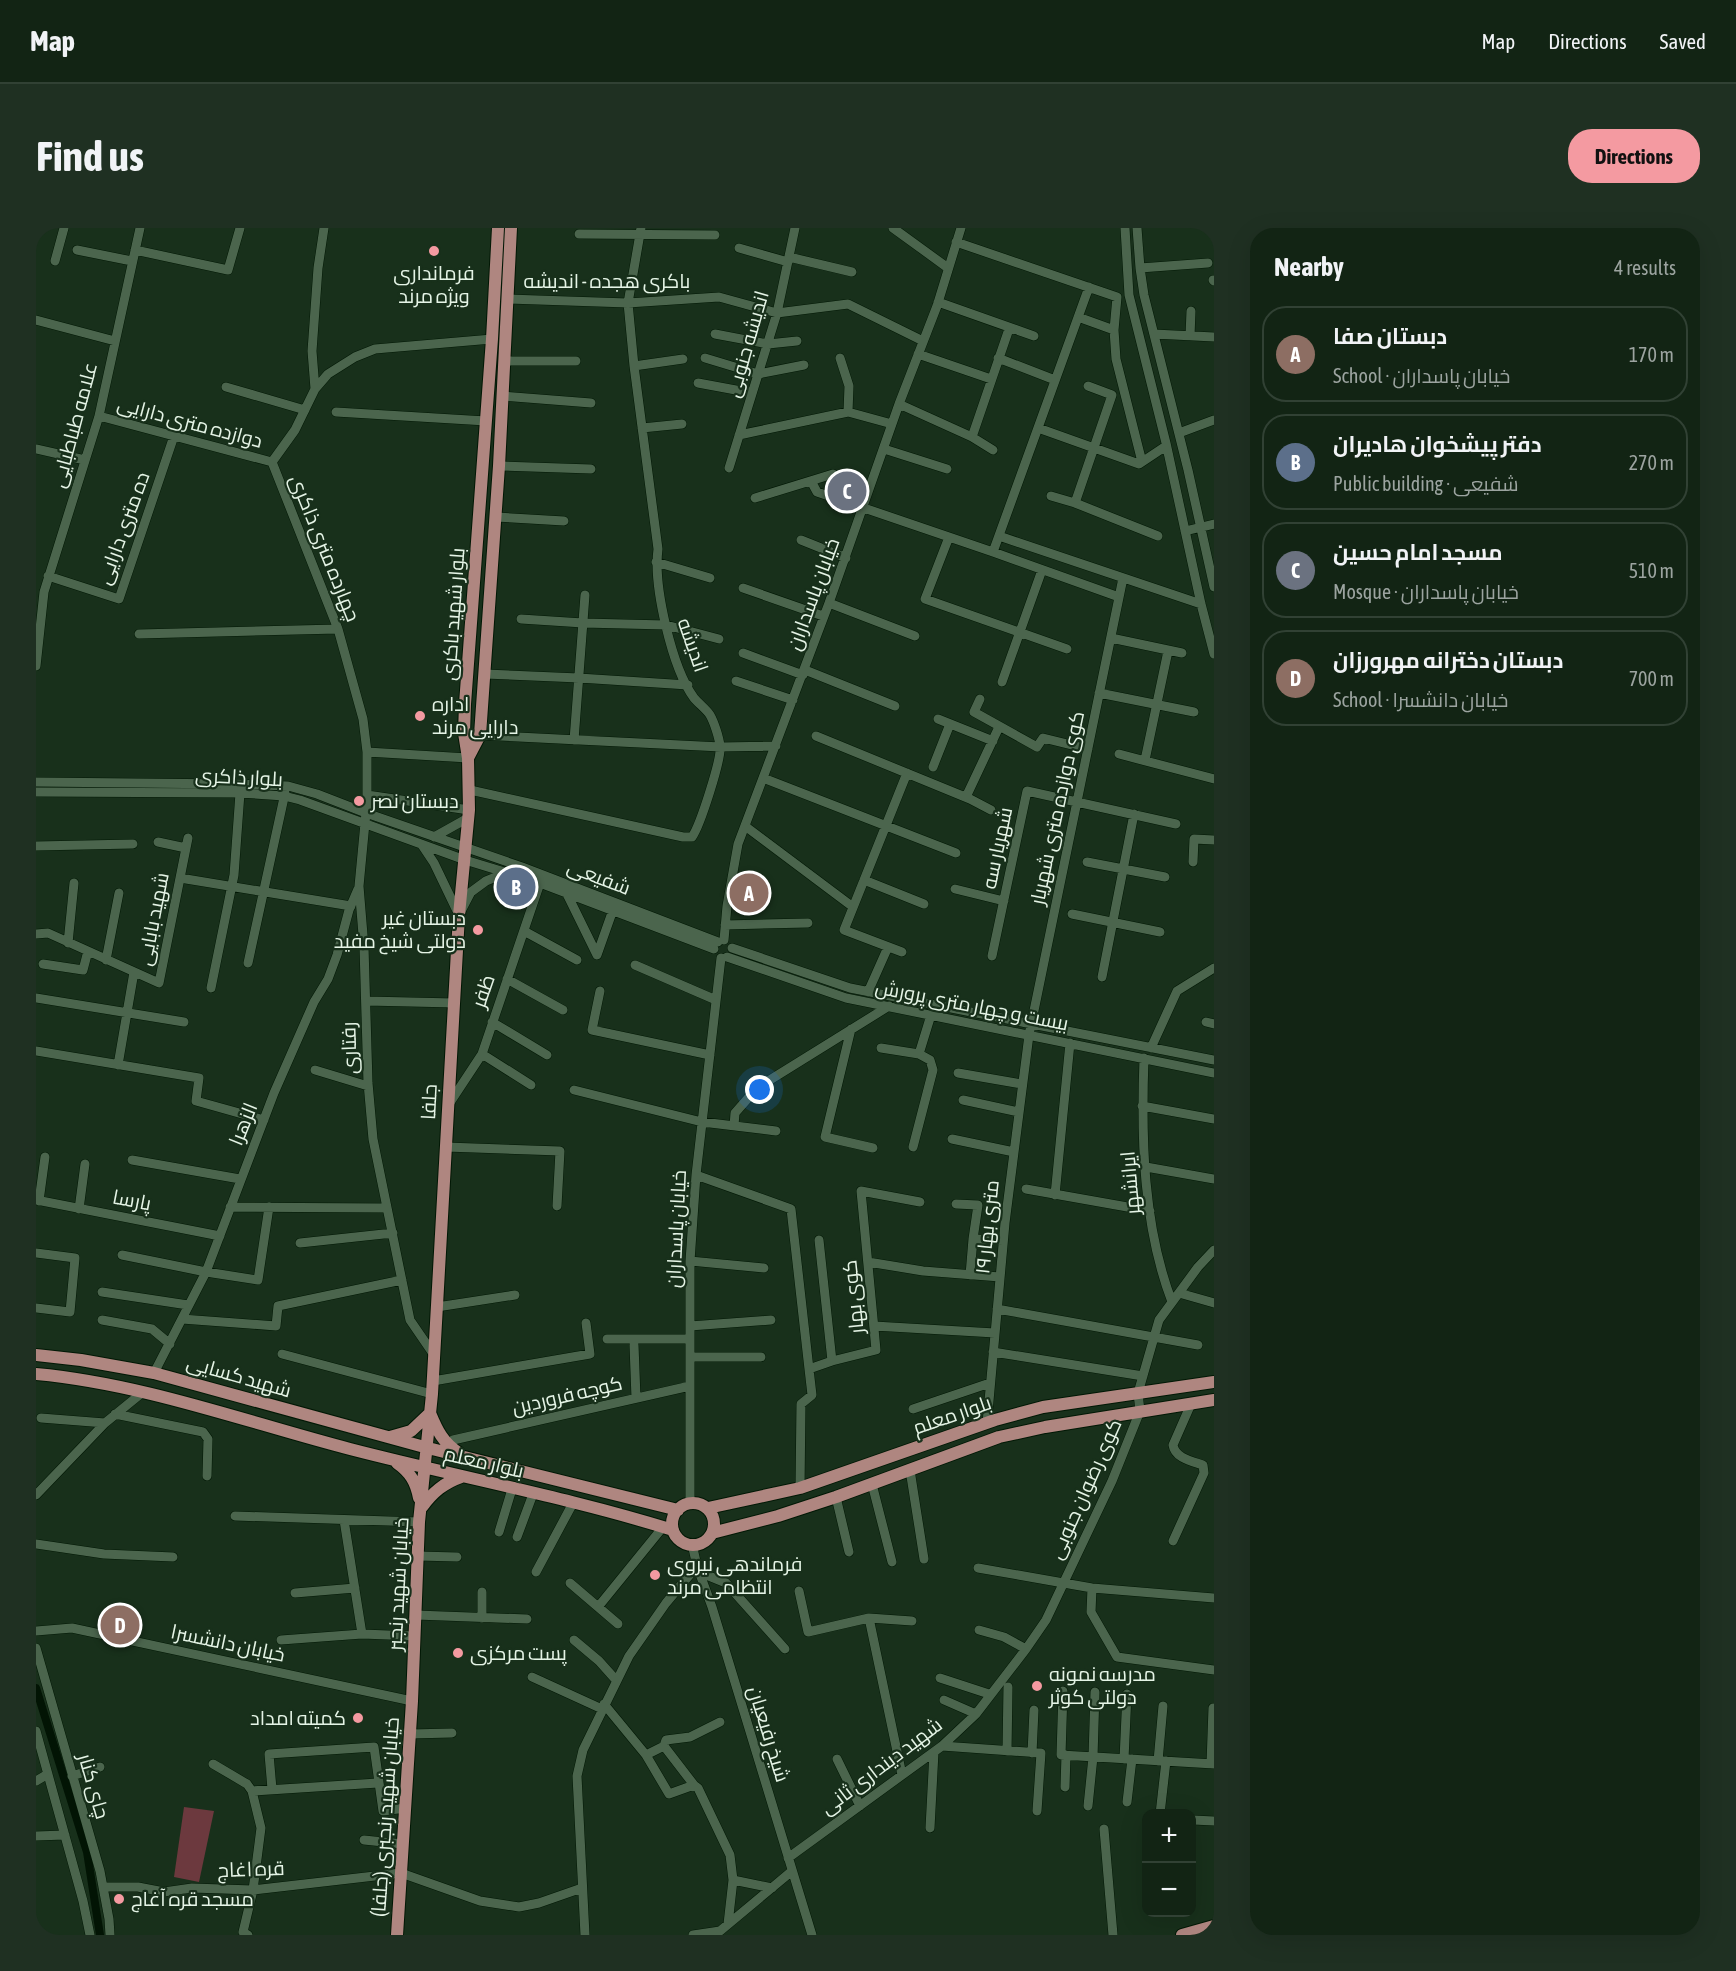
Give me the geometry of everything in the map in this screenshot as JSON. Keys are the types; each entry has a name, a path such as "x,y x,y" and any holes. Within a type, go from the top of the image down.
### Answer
{"main road":[{"name":"بلوار شهید باکری","path":"468,758 464,733 465,704 498,228"},
{"name":"بلوار شهید باکری","path":"468,758 480,735 485,674 499,466 511,228"},
{"name":"جلفا","path":"428,1449 459,915 469,814 468,758"},
{"name":"شهید کسایی","path":"36,1355 154,1372 428,1449"},
{"name":"شهید کسایی","path":"36,1374 74,1378 143,1392 425,1468"},
{"name":"بلوار معلم","path":"708,1508 800,1488 987,1423 1043,1407 1214,1382"},
{"name":"بلوار معلم","path":"712,1533 778,1516 836,1497 999,1437 1045,1427 1214,1400"},
{"path":"388,1437 411,1431 430,1413 442,1438 450,1447 465,1457"},
{"path":"325,1442 332,1440 336,1435 337,1428 334,1422"},
{"name":"بلوار معلم","path":"428,1449 678,1510"},
{"name":"خیابان شهید رنجبر","path":"412,1701 419,1522 428,1449"},
{"path":"392,1460 412,1477 417,1487 421,1508"},
{"name":"بلوار معلم","path":"425,1468 633,1517 668,1528"},
{"path":"421,1508 440,1487 462,1476"},
{"path":"690,1503 697,1503 708,1508 714,1519 712,1533 701,1543 684,1542 668,1528 678,1510 690,1503"},
{"name":"خیابان شهید رنجبری (جلفا)","path":"397,1935 412,1701"},
{"path":"1182,1935 1214,1926"}],"street":[{"path":"55,261 64,228"},
{"name":"علامه طباطبایی","path":"36,666 44,592 99,416 140,228"},
{"path":"135,250 228,270 240,228"},
{"path":"315,389 312,351 318,268 324,228"},
{"name":"اندیشه جنوبی","path":"729,468 777,313 795,228"},
{"path":"893,228 948,268"},
{"name":"خیابان پاسداران","path":"719,944 725,925 738,844 846,558 899,404 938,302 961,228"},
{"path":"1125,228 1129,295 1214,654"},
{"path":"1137,228 1144,295 1179,433 1214,587"},
{"path":"579,234 641,232 715,235"},
{"name":"اندیشه","path":"641,232 628,303 658,549 656,562 666,625 681,672 694,698 710,715 721,747"},
{"path":"956,242 1117,297 1114,330 1116,359 1142,462"},
{"path":"739,248 852,272"},
{"path":"77,250 132,261"},
{"path":"1140,268 1208,263"},
{"path":"993,552 1089,287"},
{"name":"باکری هجده - اندیشه","path":"507,299 628,303 719,297 777,313"},
{"path":"938,302 1034,336"},
{"path":"777,313 848,304 923,341"},
{"path":"1190,336 1191,311"},
{"path":"1078,317 1114,330"},
{"path":"36,320 115,341"},
{"path":"972,437 1009,329"},
{"path":"715,334 768,344 796,341"},
{"path":"1154,334 1214,337"},
{"name":"چهارده متری ذاکری","path":"359,886 367,795 367,752 363,719 338,629 272,462 296,430 315,389 328,374 356,357 375,349 492,339"},
{"path":"918,354 991,379"},
{"path":"634,366 682,358"},
{"path":"705,358 758,374 804,365"},
{"path":"840,358 849,386 848,412"},
{"path":"998,358 1055,380"},
{"path":"504,361 576,361"},
{"path":"698,383 752,393"},
{"path":"1075,503 1112,395 1088,386"},
{"path":"226,387 305,410"},
{"path":"502,396 591,403"},
{"path":"899,404 972,437 993,450"},
{"path":"336,412 486,422"},
{"path":"739,435 848,412 892,424"},
{"name":"دوازده متری دارایی","path":"99,416 272,462"},
{"path":"1179,433 1214,420"},
{"path":"642,428 682,424"},
{"path":"1038,428 1139,464 1166,446"},
{"name":"ده متری دارایی","path":"48,576 119,598 174,436"},
{"path":"36,449 85,460"},
{"path":"884,449 947,470"},
{"path":"499,466 591,469"},
{"path":"755,498 834,474"},
{"path":"811,481 817,492 1119,597"},
{"path":"1051,496 1075,503 1158,536"},
{"path":"496,517 564,521"},
{"path":"1185,531 1214,524"},
{"path":"999,536 1201,604"},
{"path":"949,537 925,599 1067,649"},
{"path":"801,540 846,558"},
{"path":"656,562 710,578"},
{"path":"1002,682 1042,570"},
{"name":"کوی دوازده متری شهریار","path":"1030,1030 1123,578"},
{"path":"743,588 824,616"},
{"path":"574,741 585,595"},
{"path":"829,603 915,636"},
{"path":"521,619 666,625 719,639"},
{"path":"139,634 338,629"},
{"path":"1111,638 1182,653"},
{"path":"1145,760 1168,651"},
{"path":"743,653 895,706"},
{"path":"485,674 688,685"},
{"path":"736,681 793,700"},
{"path":"1099,693 1194,711"},
{"path":"980,699 974,712 1038,747 1043,738 1088,749"},
{"path":"938,719 993,741"},
{"path":"933,767 950,724"},
{"path":"966,797 999,727"},
{"path":"480,735 721,747 776,746"},
{"path":"816,736 966,797 991,810"},
{"path":"470,790 683,837 692,837 697,830 709,793 721,747"},
{"path":"367,752 468,758"},
{"path":"1119,754 1214,778"},
{"path":"902,952 844,930 907,773"},
{"path":"763,778 956,853"},
{"name":"بلوار ذاکری","path":"36,782 288,786 317,794 434,837 465,854"},
{"path":"248,963 288,786"},
{"name":"شهریار سه","path":"992,956 1027,791 1176,824"},
{"name":"بلوار ذاکری","path":"36,792 240,793 284,796 422,845 465,854"},
{"path":"211,988 231,885 240,793"},
{"path":"367,795 469,814"},
{"path":"434,837 446,832 469,814"},
{"path":"1102,978 1134,814"},
{"path":"745,826 853,907"},
{"name":"شهید بابایی","path":"36,934 48,933 159,983 188,838"},
{"path":"1193,862 1194,839 1214,840"},
{"path":"158,842 186,848"},
{"path":"36,846 133,844"},
{"path":"422,845 434,863 459,915"},
{"name":"شفیعی","path":"465,854 567,894 614,907 719,944"},
{"name":"شفیعی","path":"465,854 522,867 614,907"},
{"path":"1087,862 1165,878"},
{"path":"459,915 471,892 486,881 508,872"},
{"path":"180,878 351,906"},
{"path":"864,880 924,904"},
{"name":"ظفر","path":"449,1104 482,1054 540,883"},
{"path":"68,943 74,884"},
{"name":"الزهرا","path":"154,1372 206,1272 264,1120 314,1002 328,979 359,886"},
{"name":"رفتاری","path":"359,886 373,1139 410,1320 434,1354"},
{"path":"955,889 1004,900"},
{"path":"106,960 119,893"},
{"path":"567,894 597,955 614,907"},
{"path":"1072,914 1160,932"},
{"path":"725,925 808,923"},
{"path":"524,931 577,960"},
{"path":"730,943 732,948 731,953 724,958 716,955 719,944 730,943"},
{"path":"868,992 888,946"},
{"name":"بیست و چهار متری پرورش","path":"732,948 849,988 1030,1030 1070,1043 1214,1073"},
{"path":"43,964 83,970 88,951"},
{"name":"خیابان پاسداران","path":"690,1503 690,1261 696,1175 716,1000 724,958"},
{"name":"بیست و چهار متری پرورش","path":"724,958 846,998 931,1015 1151,1048 1214,1060"},
{"path":"635,965 716,1000"},
{"path":"1151,1048 1177,991 1214,968"},
{"path":"118,1065 134,972"},
{"path":"507,979 563,1010"},
{"path":"600,991 592,1030 710,1055"},
{"path":"36,998 184,1022"},
{"path":"366,1001 455,1003"},
{"path":"734,1126 735,1113 757,1088 889,1006"},
{"path":"919,1054 931,1015"},
{"path":"492,1022 547,1055"},
{"path":"851,1029 825,1137 873,1148"},
{"name":"۱۹ متری بهار","path":"987,1423 1003,1239 1030,1030"},
{"path":"1055,1195 1070,1043"},
{"path":"881,1048 919,1054 930,1060 933,1070 913,1147"},
{"path":"36,1051 199,1078 196,1101 264,1120"},
{"path":"482,1054 531,1085"},
{"name":"ایرانشهر","path":"1144,1058 1142,1106 1152,1230 1162,1276 1172,1302"},
{"path":"315,1070 369,1086"},
{"path":"958,1073 1022,1084"},
{"path":"574,1090 702,1122 776,1131"},
{"path":"963,1100 1019,1112"},
{"path":"1142,1106 1214,1119"},
{"path":"952,1139 1014,1152"},
{"path":"446,1147 560,1151 557,1206"},
{"path":"37,1201 45,1157"},
{"path":"132,1160 240,1179"},
{"path":"79,1209 86,1164"},
{"path":"1146,1167 1214,1179"},
{"path":"696,1175 791,1209 812,1395 801,1404 800,1488"},
{"path":"1026,1189 1150,1211"},
{"name":"کوی بهار","path":"809,1369 876,1350 861,1191 920,1202"},
{"name":"پارسا","path":"37,1201 220,1236"},
{"path":"956,1204 978,1205 970,1275"},
{"path":"230,1207 387,1208"},
{"path":"122,1255 258,1280 269,1208"},
{"path":"300,1243 393,1233"},
{"path":"973,1239 1003,1239"},
{"path":"819,1240 832,1361"},
{"path":"1140,1411 1138,1393 1159,1320 1198,1267 1214,1250"},
{"path":"36,1253 75,1258 69,1312 36,1308"},
{"path":"690,1261 764,1268"},
{"path":"868,1262 923,1271 1000,1277"},
{"path":"182,1319 276,1326 278,1306 402,1280"},
{"path":"102,1292 188,1305"},
{"path":"1179,1293 1214,1303"},
{"path":"437,1307 515,1295"},
{"path":"997,1309 1198,1345"},
{"path":"102,1320 152,1329 170,1344"},
{"path":"690,1326 771,1320"},
{"path":"282,1354 432,1388 590,1354 586,1323"},
{"path":"874,1326 995,1333"},
{"path":"607,1339 690,1339"},
{"path":"634,1345 636,1398"},
{"path":"993,1352 1143,1376"},
{"path":"690,1357 760,1357"},
{"path":"914,1409 990,1383"},
{"name":"کوچه فروردین","path":"453,1440 690,1386"},
{"path":"36,1495 105,1423 143,1392"},
{"path":"1173,1541 1205,1469 1203,1465 1177,1455 1174,1450 1173,1445 1191,1404"},
{"name":"کوی رضوان جنوبی","path":"1062,1582 1087,1536 1140,1411"},
{"path":"115,1414 204,1432 208,1440 207,1476"},
{"path":"41,1418 105,1423"},
{"path":"910,1470 924,1558"},
{"path":"872,1484 892,1562"},
{"path":"499,1532 512,1489"},
{"path":"516,1538 533,1494"},
{"path":"836,1497 849,1552"},
{"path":"536,1572 573,1503"},
{"path":"235,1516 419,1522"},
{"path":"344,1520 362,1634"},
{"path":"598,1607 668,1528"},
{"path":"36,1544 104,1554 173,1557"},
{"name":"شیخ رفیعیان","path":"692,1544 812,1935"},
{"path":"418,1556 457,1557"},
{"path":"978,1568 1092,1588 1214,1598"},
{"path":"585,1935 577,1776 583,1750 628,1656 666,1603 698,1569 726,1583 785,1649"},
{"name":"شهید دینداری ثانی","path":"788,1858 938,1749 976,1714 1046,1620 1062,1582"},
{"path":"570,1583 618,1624"},
{"path":"295,1593 355,1588"},
{"path":"1092,1588 1091,1612 1117,1657 1213,1669"},
{"path":"799,1591 808,1632 868,1618 912,1621"},
{"path":"482,1592 482,1618"},
{"path":"416,1615 527,1620"},
{"path":"868,1618 902,1775"},
{"name":"خیابان دانشسرا","path":"36,1631 72,1628 412,1701"},
{"path":"980,1630 1004,1637 1026,1649"},
{"path":"281,1640 362,1634 414,1636"},
{"path":"574,1640 599,1661 616,1680"},
{"name":"چای کنار","path":"36,1648 103,1887 110,1935"},
{"path":"532,1677 603,1707 646,1755 669,1794 694,1785"},
{"path":"940,1678 989,1695"},
{"path":"1007,1751 1008,1687"},
{"path":"1063,1691 1065,1787"},
{"path":"1088,1806 1094,1757 1095,1692"},
{"path":"1127,1694 1127,1802"},
{"path":"945,1700 976,1714"},
{"path":"1160,1809 1163,1706"},
{"path":"1064,1755 1212,1764 1213,1708"},
{"path":"1034,1710 1037,1811"},
{"path":"646,1755 664,1746 666,1740 690,1737 720,1722"},
{"name":"چای کنار","path":"36,1731 83,1901 90,1935"},
{"path":"410,1734 452,1733"},
{"path":"664,1746 698,1788 730,1855 733,1880 728,1924"},
{"path":"272,1790 269,1754 374,1747 383,1811 405,1808"},
{"path":"930,1828 938,1749 1036,1753"},
{"path":"837,1759 860,1806"},
{"path":"213,1764 247,1784 252,1791 261,1828 253,1890 243,1932 248,1935"},
{"path":"72,1776 100,1767"},
{"path":"36,1781 48,1774"},
{"path":"252,1791 378,1783"},
{"path":"1196,1820 1214,1821"},
{"path":"1104,1829 1113,1935"},
{"path":"36,1836 65,1834"},
{"path":"364,1840 403,1844"},
{"path":"693,1935 720,1931 792,1871"},
{"path":"401,1872 480,1901 519,1907 539,1904 582,1888"},
{"name":"قره اغاج","path":"103,1887 138,1887 165,1893 192,1888 253,1890 401,1872"},
{"path":"733,1880 772,1888"},
{"path":"1212,1935 1214,1926"}],"shaded area":[{"path":"184,1807 214,1811 199,1882 174,1877"}],"waterway":[{"path":"36,1688 87,1852 100,1935"}],"place":[{"name":"فرمانداری ویژه مرند","path":"434,251"},
{"name":"مسجد امام حسین","path":"847,491"},
{"name":"اداره دارایی مرند","path":"420,716"},
{"name":"دبستان نصر","path":"359,801"},
{"name":"دفتر پیشخوان هادیران","path":"516,887"},
{"name":"دبستان صفا","path":"749,893"},
{"name":"دبستان غیر دولتی شیخ مفید","path":"478,930"},
{"name":"فرماندهی نیروی انتظامی مرند","path":"655,1575"},
{"name":"دبستان دخترانه مهرورزان","path":"120,1625"},
{"name":"پست مرکزی","path":"458,1653"},
{"name":"مدرسه نمونه دولتی کوثر","path":"1037,1686"},
{"name":"کمیته امداد","path":"358,1718"},
{"name":"مسجد قره آغاج","path":"119,1899"}]}
